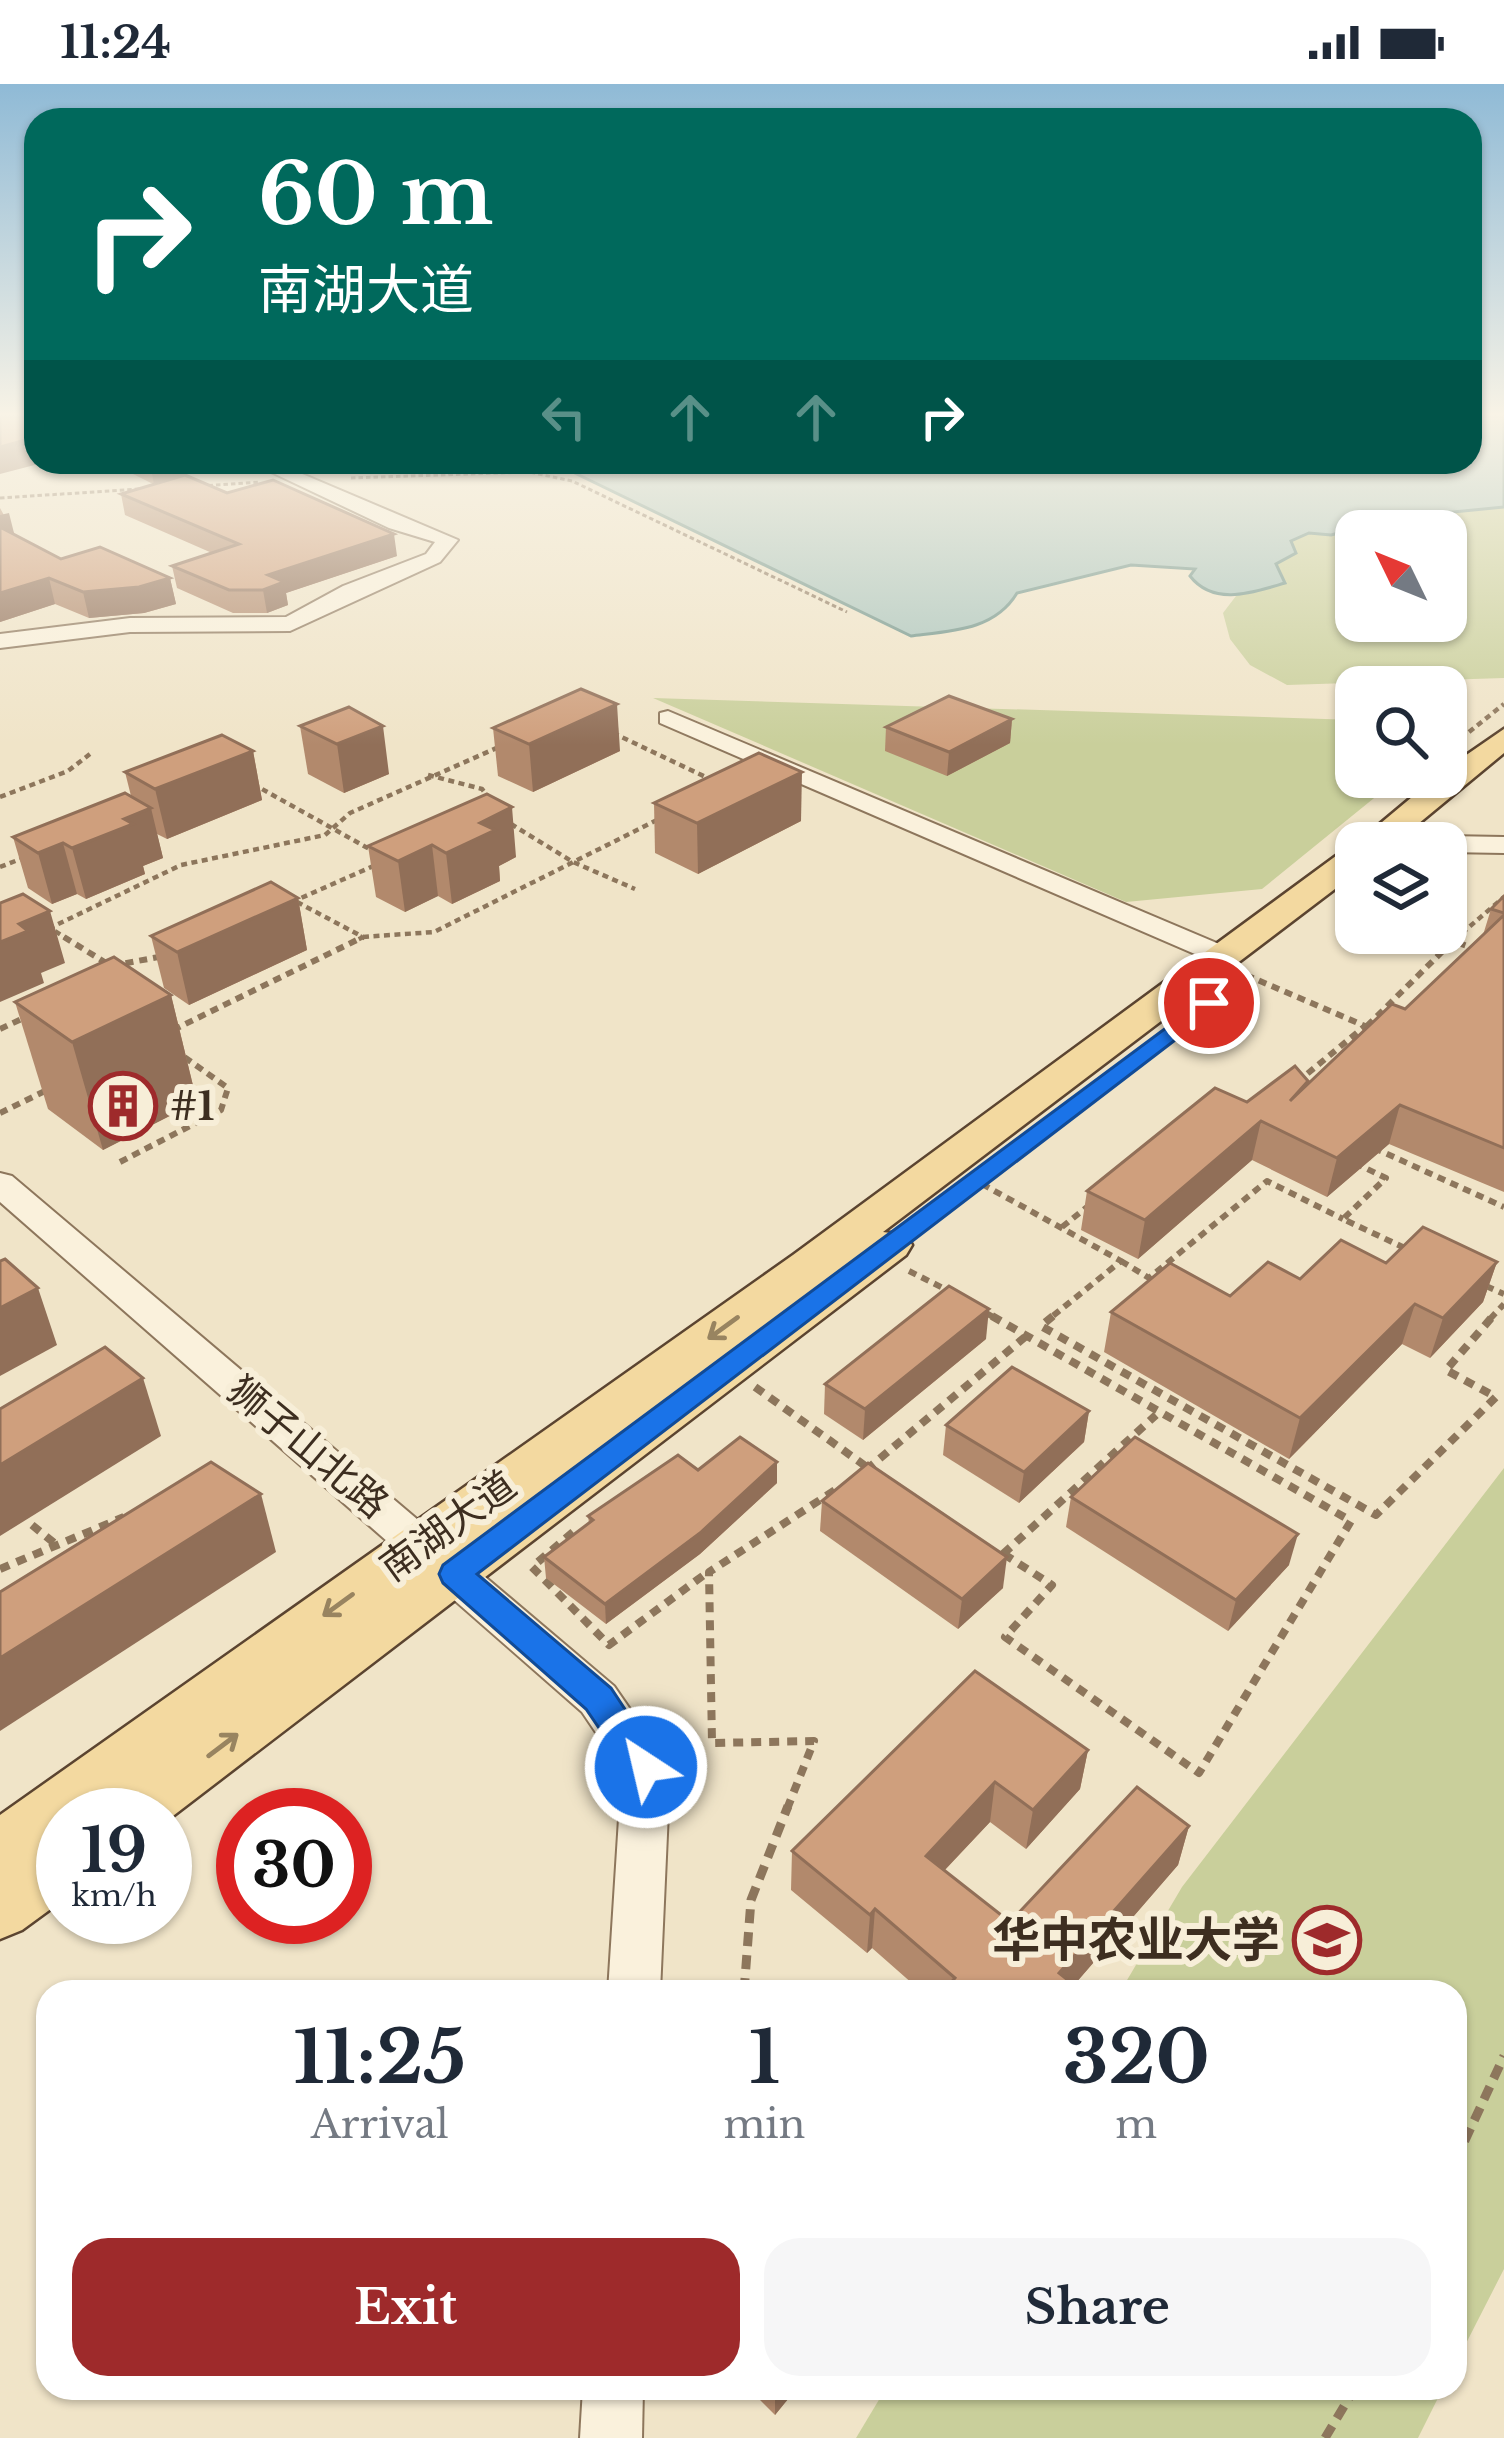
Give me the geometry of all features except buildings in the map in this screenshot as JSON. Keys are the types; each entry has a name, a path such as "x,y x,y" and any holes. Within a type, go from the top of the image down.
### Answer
{"main road":[{"path":"1401,822 1504,738"},
{"path":"1428,822 1504,757"},
{"name":"南湖大道","path":"162,1788 438,1559 561,1493 1237,967 1335,876"},
{"name":"南湖大道","path":"0,1850 438,1559 1335,899"},
{"path":"0,1910 36,1884"}],"street":[{"path":"0,641 130,625 290,624 351,590 433,558 448,540 402,526"},
{"path":"668,718 1237,967"},
{"path":"1467,844 1504,845"},
{"name":"狮子山北路","path":"0,1184 598,1699 646,1767 635,1980"},
{"path":"611,2438 613,2400"}],"path":[{"path":"666,526 847,612"},
{"path":"1467,733 1504,704"},
{"path":"610,732 715,779 711,793"},
{"path":"50,928 181,865 325,836 350,813 428,775 504,746"},
{"path":"0,797 68,771 90,754"},
{"path":"428,775 482,789 493,804"},
{"path":"250,782 388,859 274,910"},
{"path":"157,1038 363,937 434,932 671,813"},
{"path":"503,819 573,862 635,889"},
{"path":"0,867 41,851"},
{"path":"1467,929 1504,897"},
{"path":"294,901 363,937"},
{"path":"38,926 50,928 111,966"},
{"path":"1467,946 1487,953"},
{"path":"1292,1087 1440,954"},
{"path":"97,978 111,966 173,955"},
{"path":"1237,967 1385,1034"},
{"path":"0,1029 41,1010"},
{"path":"119,1162 221,1110 228,1088 175,1050"},
{"path":"0,1113 62,1083"},
{"path":"1358,1140 1504,1207"},
{"path":"1343,1220 1386,1178 1345,1158"},
{"path":"982,1184 1149,1278 1267,1181 1424,1257"},
{"path":"1062,1227 1097,1199"},
{"path":"1121,1261 1041,1326 1376,1515 1496,1397 1446,1370 1504,1304"},
{"path":"894,1282 913,1269 1156,1414 1352,1521 1199,1774 1005,1637 1052,1585 984,1542"},
{"path":"1484,1285 1504,1294"},
{"path":"561,1493 592,1516 532,1567 609,1645 709,1572 868,1468 1025,1337"},
{"path":"766,1370 748,1382 887,1481"},
{"path":"1003,1554 1156,1414"},
{"path":"0,1569 128,1515"},
{"path":"32,1525 58,1546"},
{"path":"709,1572 712,1743 814,1741 751,1900 745,1980"},
{"path":"1467,2136 1504,2056"},
{"path":"1325,2438 1348,2400"}],"green space":[{"path":"1467,526 1504,526 1504,678 1467,679 1467,666 1335,666 1335,683 1287,685 1250,665 1230,639 1223,613 1236,596 1284,583 1275,564 1290,542 1309,533 1335,534 1335,642 1467,642"},
{"path":"653,698 1335,719 1335,798 1374,798 1345,822 1335,822 1335,830 1262,889 1126,902"},
{"name":"华中农业大学","path":"1504,1468 1504,2269 1467,2341 1467,1980 1127,1980 1182,1887"},
{"path":"879,2400 1437,2400 1418,2438 856,2438"}],"water":[{"path":"684,526 1335,526 1335,534 1309,533 1291,541 1296,553 1276,564 1285,583 1248,593 1211,591 1190,576 1195,569 1131,565 1017,593 985,622 911,636"}],"place":[{"name":"#1","path":"123,1106"},
{"name":"华中农业大学","path":"1327,1940"}],"route":[{"path":"646,1767 598,1699 455,1574 1209,1003"}]}
